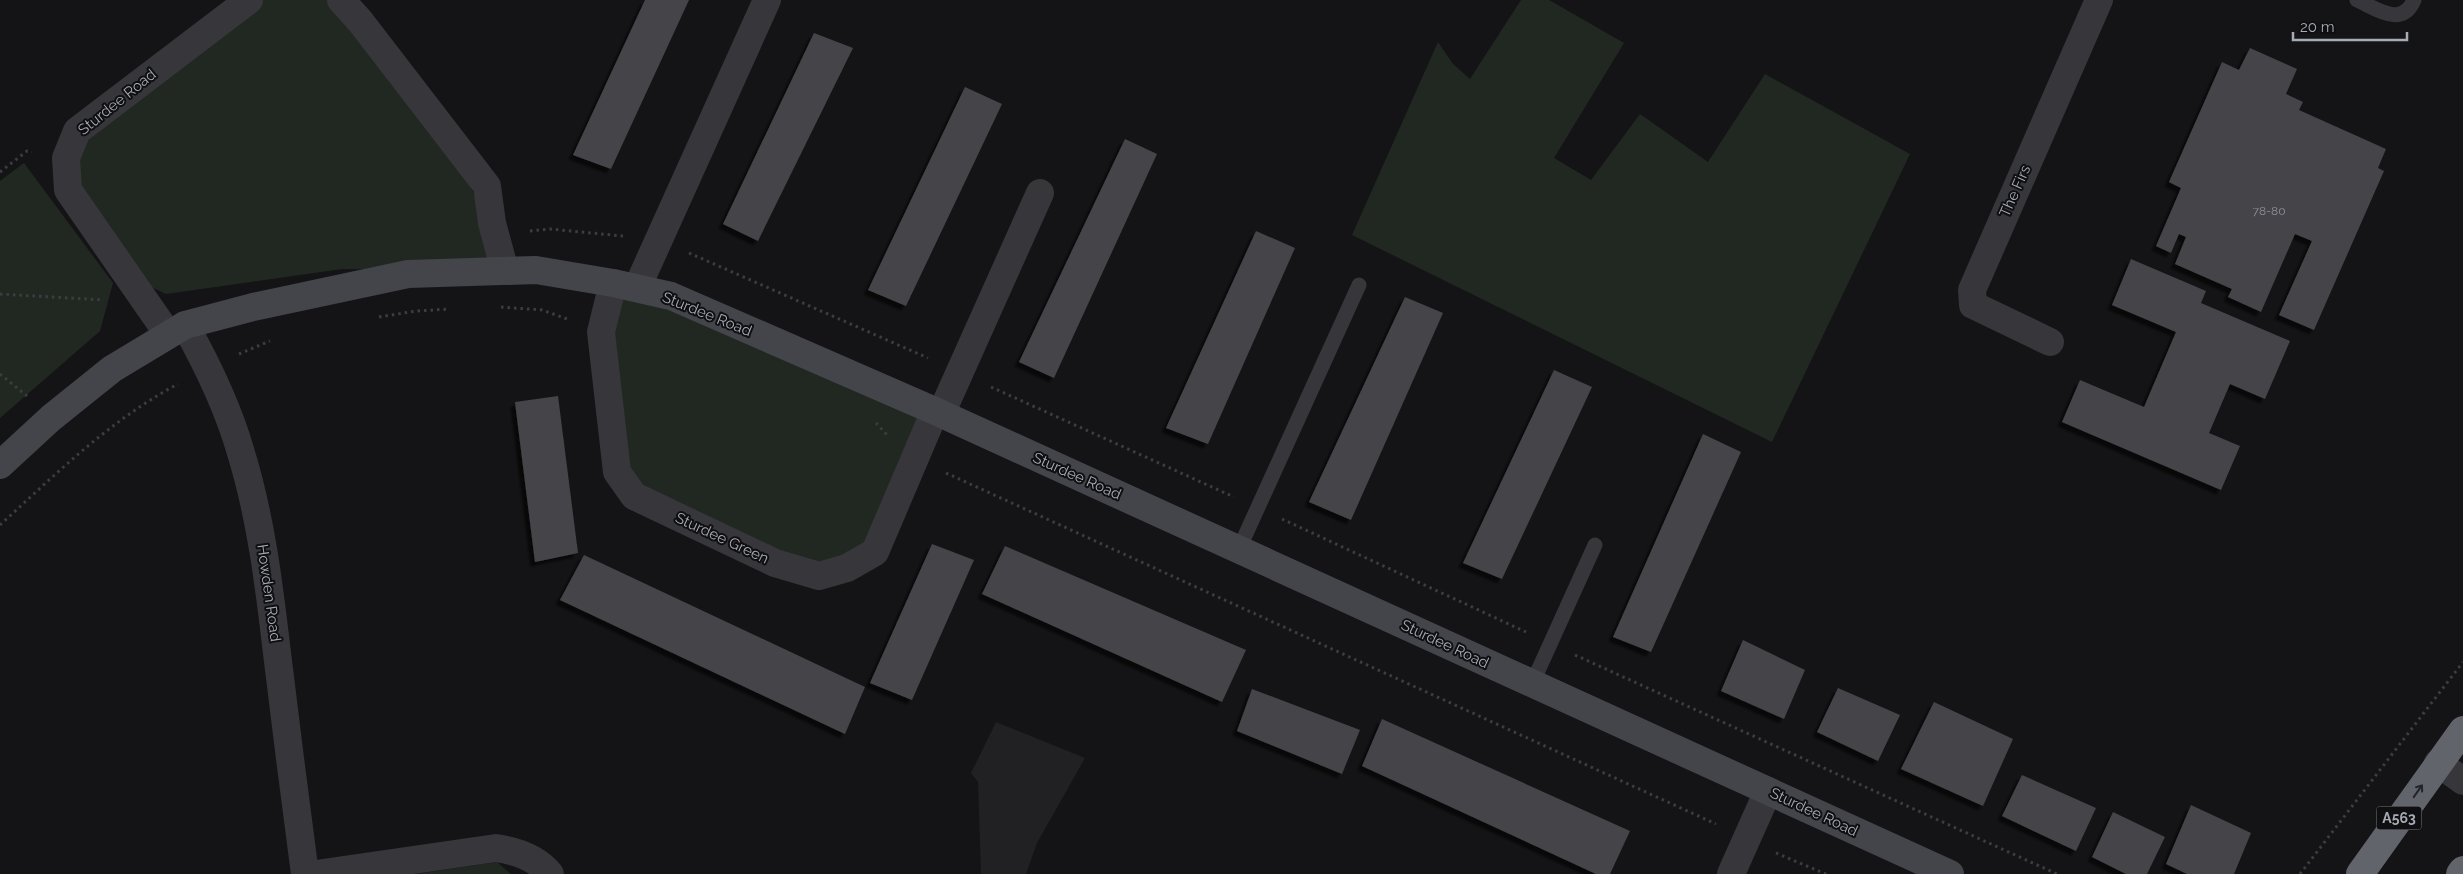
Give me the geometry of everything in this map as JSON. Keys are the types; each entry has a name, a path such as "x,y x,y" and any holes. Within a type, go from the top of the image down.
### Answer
{"highway":[{"name":"A563","path":"2360,874 2463,730"},
{"path":"2460,874 2463,870"}],"street":[{"name":"Sturdee Road","path":"177,330 145,303 68,190 66,158 76,131 249,0"},
{"path":"341,0 360,21 487,186 492,223 505,271"},
{"path":"625,286 767,0"},
{"name":"The Firs","path":"2050,342 1973,305 1972,290 2099,0"},
{"path":"938,413 1040,193"},
{"name":"Sturdee Road","path":"0,465 51,418 112,369 177,330 253,307 408,274 536,270 625,286 671,296 938,413 1950,874"},
{"name":"Sturdee Green","path":"625,286 601,332 617,472 634,496 775,563 819,576 847,568 875,552 938,413"},
{"name":"Howden Road","path":"177,330 209,367 241,452 258,518 271,600 305,874"},
{"path":"2438,763 2463,781"},
{"path":"1731,874 1768,791"},
{"path":"316,874 496,848 516,851 532,860 550,874"}],"lane":[{"path":"2357,0 2390,15 2401,14 2410,10 2414,0"},
{"path":"1239,549 1359,285"},
{"path":"1532,684 1596,545"}],"path":[{"path":"0,294 145,303"},
{"path":"2300,874 2463,662"}],"shaded area":[{"path":"262,0 339,0 453,142 505,271 342,269 166,294 149,286 68,190 66,158"},
{"path":"1521,0 1549,0 1624,43 1554,158 1591,180 1640,114 1708,162 1765,74 1910,154 1772,442 1352,235 1438,42 1453,64 1470,79"},
{"path":"24,163 113,283 100,331 0,418 0,181"},
{"path":"613,283 935,411 875,552 819,576 617,472"},
{"path":"996,722 1085,758 1037,843 1026,874 981,874 978,782 971,773"},
{"path":"497,862 511,874 416,874"}],"building":[{"path":"645,0 689,0 611,169 573,155"},
{"path":"814,33 853,48 758,241 723,224"},
{"path":"2250,48 2297,69 2286,94 2303,102 2299,110 2386,149 2378,168 2384,171 2314,330 2279,315 2312,241 2295,234 2261,312 2228,297 2232,289 2175,264 2186,237 2179,234 2171,253 2156,246 2181,188 2169,182 2222,62 2239,70"},
{"path":"965,87 1002,104 906,306 868,290"},
{"path":"1125,139 1157,154 1054,378 1019,362"},
{"path":"1256,231 1295,248 1208,444 1166,428"},
{"path":"2131,259 2206,291 2201,303 2290,341 2265,399 2230,384 2209,433 2240,446 2221,490 2062,422 2080,380 2144,407 2176,332 2112,305"},
{"path":"1405,297 1443,313 1351,520 1309,502"},
{"path":"1554,370 1592,387 1502,579 1463,563"},
{"path":"558,396 578,553 535,562 515,402"},
{"path":"1703,434 1741,452 1651,652 1613,637"},
{"path":"932,544 974,560 912,700 870,683"},
{"path":"1005,546 1246,650 1222,702 982,594"},
{"path":"584,555 865,687 845,734 560,600"},
{"path":"1743,640 1805,670 1784,719 1721,691"},
{"path":"1838,688 1900,715 1878,761 1817,732"},
{"path":"1252,689 1360,730 1342,774 1237,731"},
{"path":"1934,702 2013,739 1983,806 1901,769"},
{"path":"1382,719 1630,831 1610,874 1596,874 1362,766"},
{"path":"2022,775 2096,808 2076,851 2002,816"},
{"path":"2191,805 2251,833 2234,874 2187,874 2166,864"},
{"path":"2113,812 2165,837 2147,874 2126,874 2092,857"}]}
